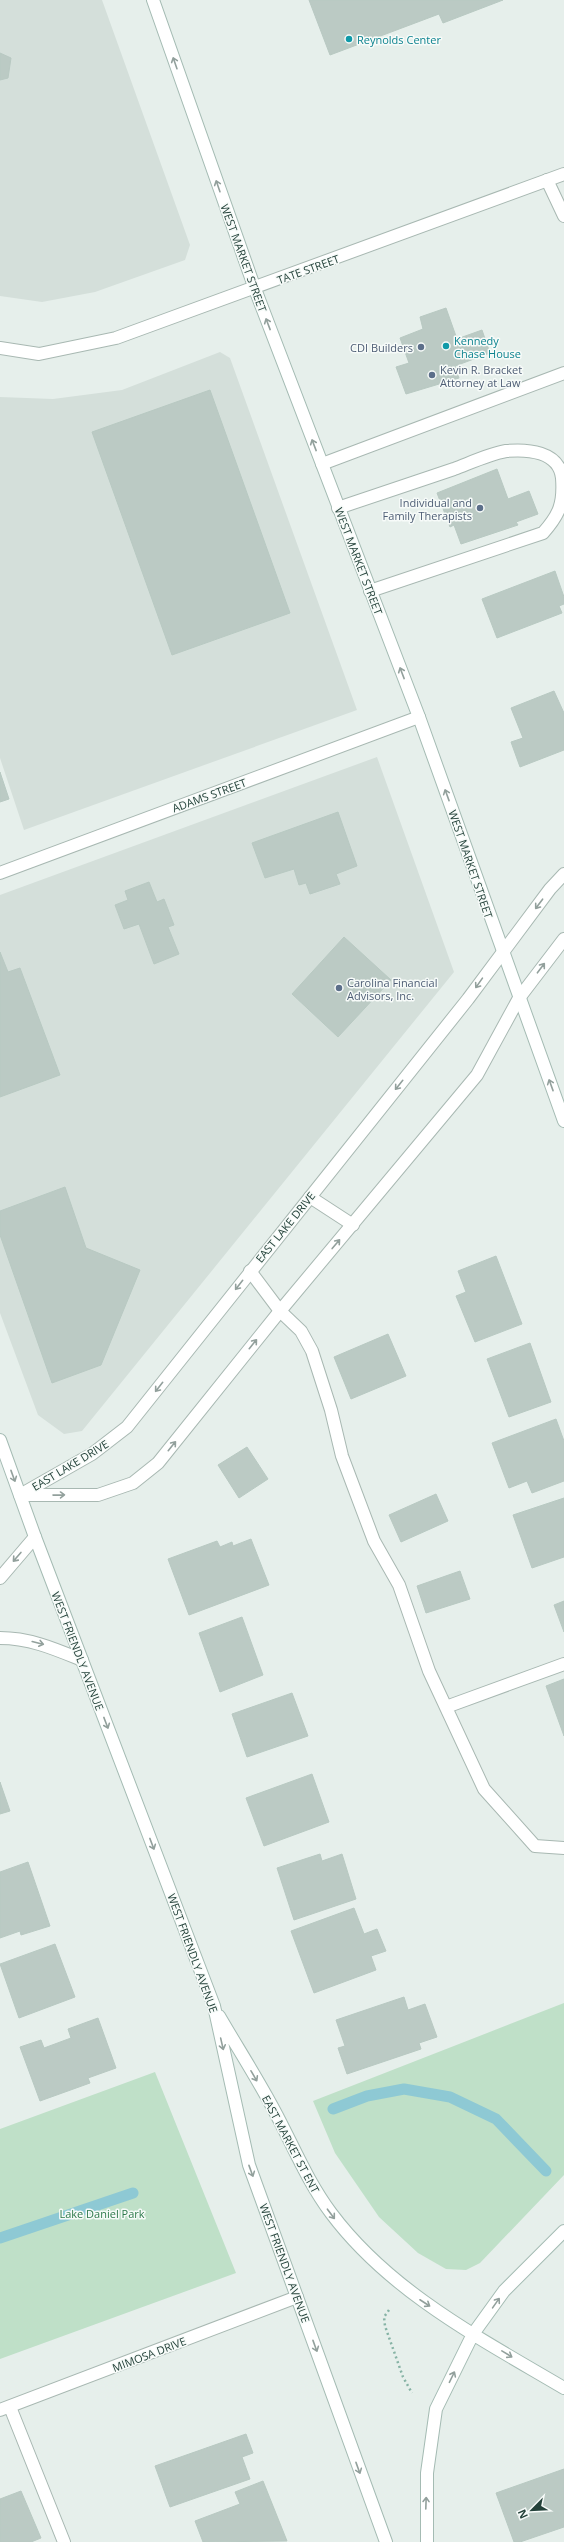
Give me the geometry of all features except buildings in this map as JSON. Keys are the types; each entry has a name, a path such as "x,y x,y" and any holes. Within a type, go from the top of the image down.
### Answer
{"main road":[{"name":"WEST MARKET STREET","path":"153,0 254,289 419,717 564,1122"},
{"name":"TATE STREET","path":"0,348 39,354 77,348 116,338 254,289 564,174"},
{"path":"548,180 564,216"},
{"path":"322,464 564,373"},
{"path":"338,508 504,452 546,454 563,476 562,497 557,518 543,533 370,591"},
{"name":"ADAMS STREET","path":"0,873 419,717"},
{"name":"EAST LAKE DRIVE","path":"20,1495 92,1454 127,1427 468,998 550,889 564,874"},
{"name":"EAST LAKE DRIVE","path":"20,1495 98,1495 132,1483 158,1463 280,1311 477,1075 519,998 564,939"},
{"path":"310,1197 353,1225"},
{"path":"250,1271 280,1311 301,1331 312,1351 347,1470 374,1541 399,1586 429,1671 484,1789 535,1846 564,1848"},
{"name":"WEST FRIENDLY AVENUE","path":"0,1440 35,1537 214,2006 249,2165 386,2542"},
{"path":"0,1578 35,1537"},
{"path":"0,1638 18,1638 47,1645 82,1660"},
{"path":"446,1707 564,1664"},
{"name":"EAST MARKET ST ENT","path":"214,2006 274,2110 302,2168 330,2213 354,2241 405,2289 473,2334 564,2388"},
{"path":"427,2542 427,2473 436,2410 473,2334 504,2291 564,2231"},
{"name":"MIMOSA DRIVE","path":"5,2408 297,2297"},
{"path":"5,2408 64,2542"}],"path":[{"path":"389,2310 384,2317 385,2326 403,2377 412,2393"}],"shaded area":[{"path":"0,0 102,0 190,245 185,260 95,292 42,302 0,296"},
{"path":"220,352 230,358 357,710 24,830 0,758 0,397 53,399 122,390"},
{"path":"377,757 454,972 82,1431 64,1434 38,1415 0,1313 0,895"}],"green space":[{"path":"564,2003 564,2175 480,2263 466,2270 446,2269 418,2253 379,2217 335,2153 313,2101"},
{"name":"Lake Daniel Park","path":"155,2072 236,2273 0,2359 0,2129"}],"waterway":[{"path":"333,2109 367,2096 404,2089 450,2097 496,2119 546,2171"},
{"path":"0,2238 133,2193"}],"place":[{"name":"Reynolds Center","path":"349,39"},
{"name":"Kennedy Chase House","path":"446,346"},
{"name":"CDI Builders","path":"421,347"},
{"name":"Kevin R. Bracket Attorney at Law","path":"432,375"},
{"name":"Individual and Family Therapists","path":"480,508"},
{"name":"Carolina Financial Advisors, Inc.","path":"339,988"}]}
